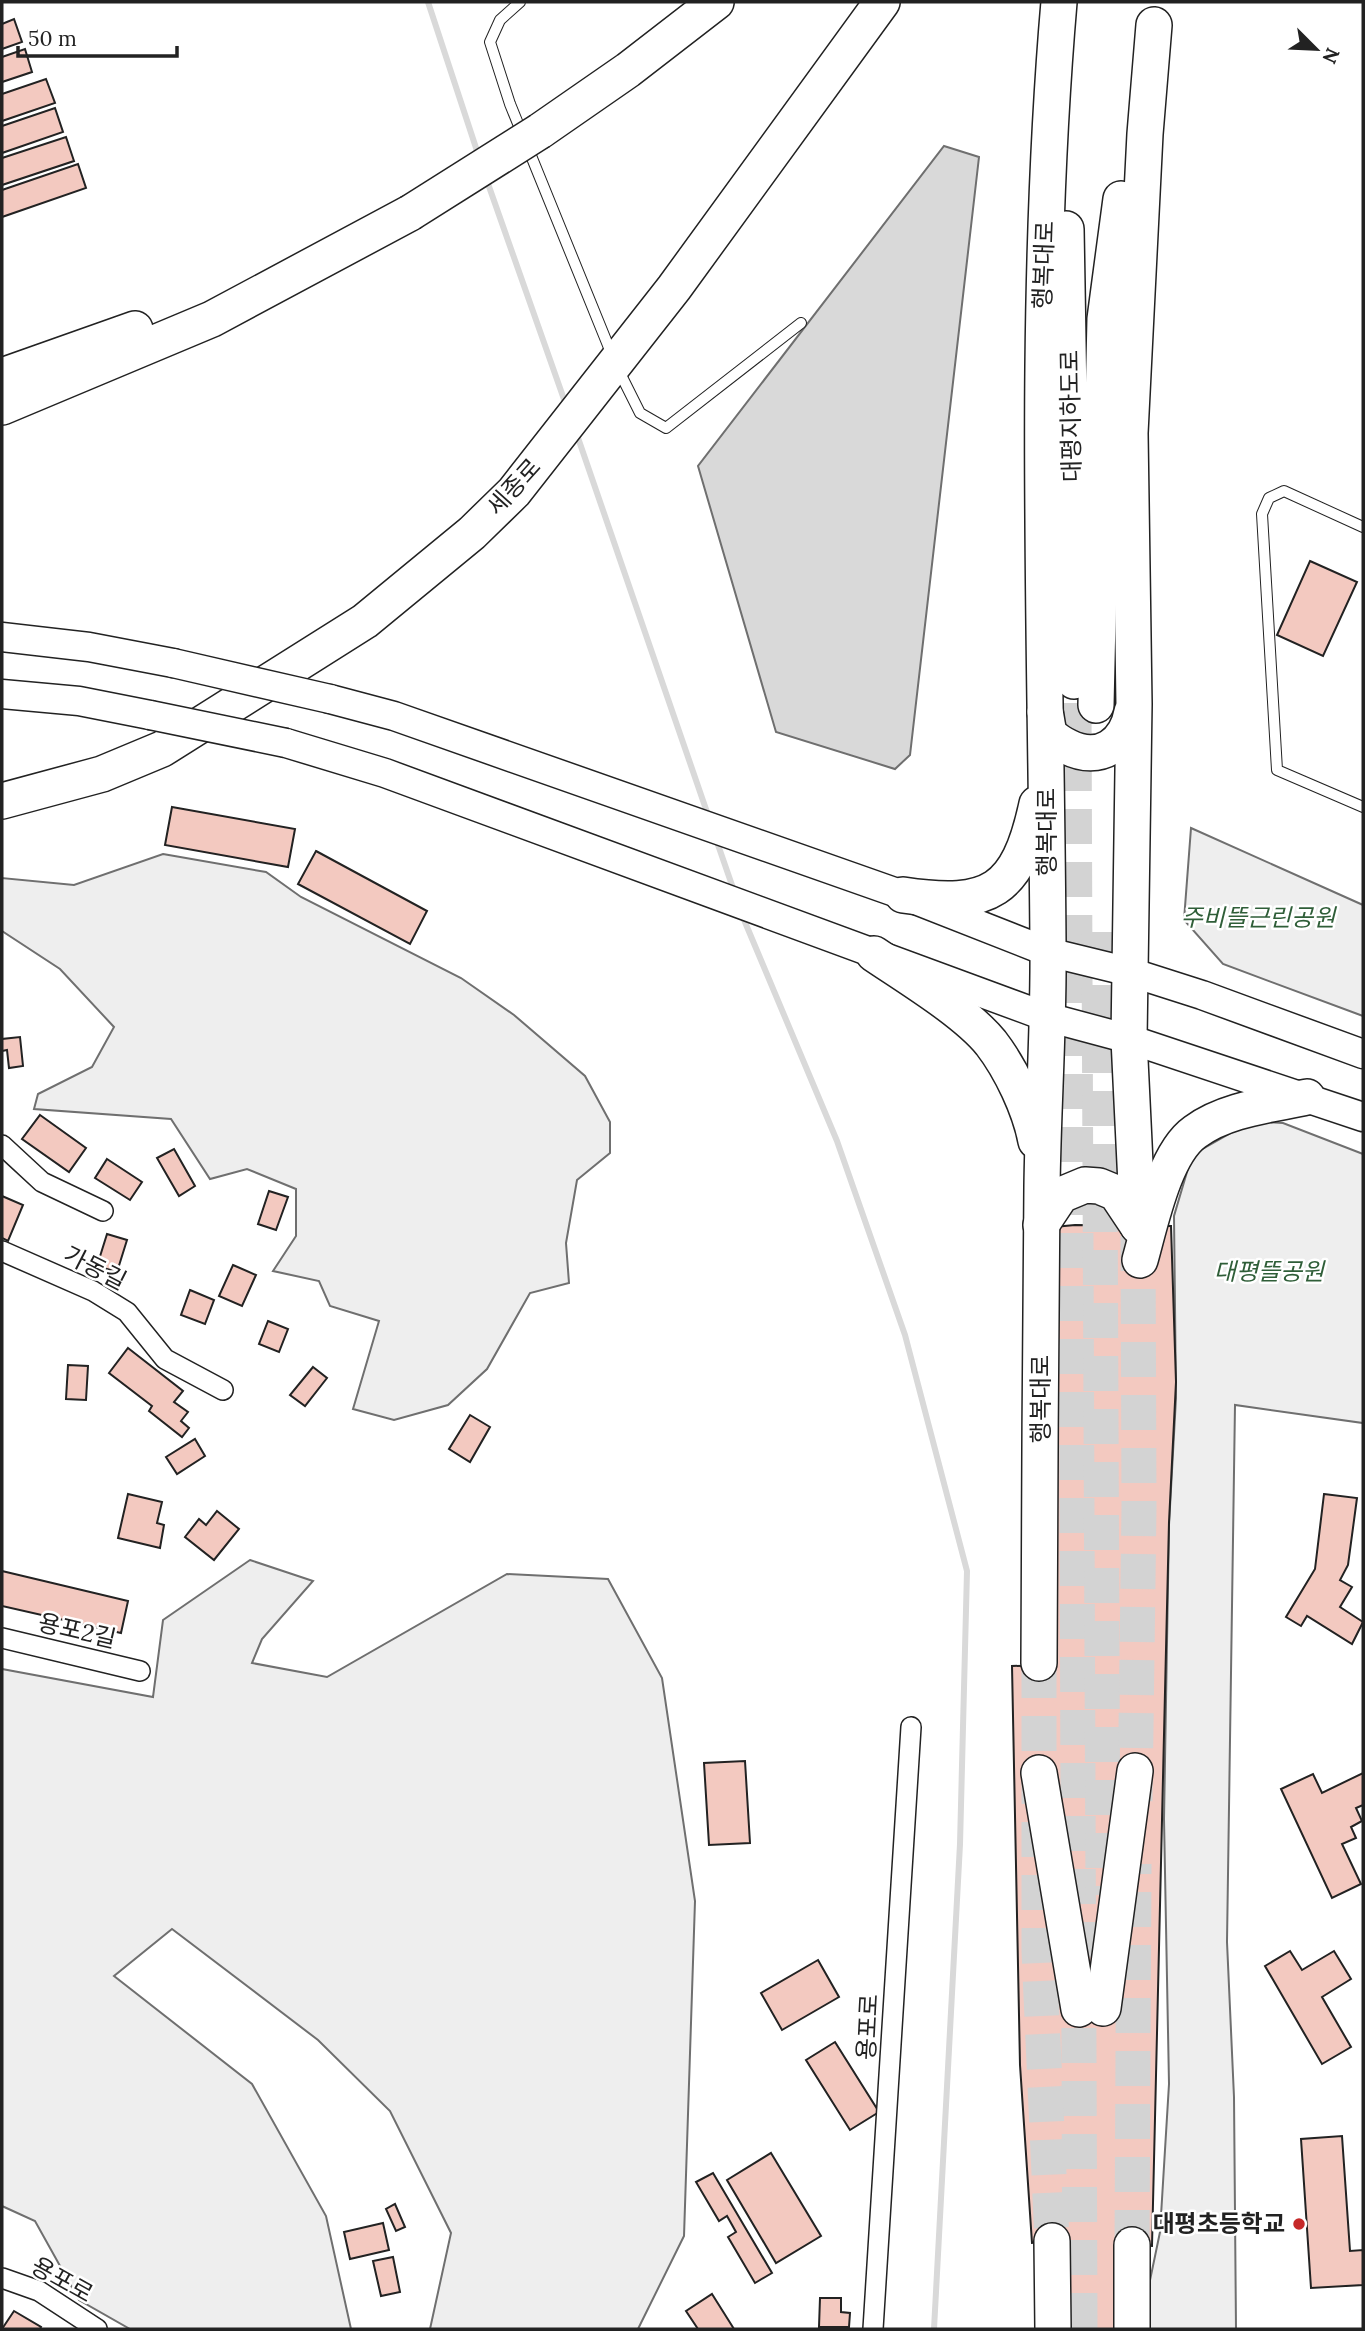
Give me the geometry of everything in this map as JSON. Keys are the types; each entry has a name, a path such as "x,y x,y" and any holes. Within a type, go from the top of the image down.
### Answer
{"highway":[{"path":"2,407 212,319 410,213 540,131 628,71 716,2"},
{"name":"세종로","path":"2,801 102,775 162,749 225,712 365,621 424,575 514,492 616,364 882,2"},
{"name":"대평지하도로","path":"1059,2 1070,337 1072,707"},
{"path":"1139,1243 1129,1039 1134,704 1130,433 1145,134 1157,14"},
{"name":"대평지하도로","path":"1072,707 1105,319 1128,146 1157,14"},
{"path":"2,376 341,250"},
{"path":"1072,707 1049,733 1075,751 1091,753 1106,750 1118,743 1128,730 1134,704"},
{"name":"행복대로","path":"1039,1663 1041,1225 1048,952 1047,748 1072,707"},
{"path":"903,895 945,901 995,890 1016,866 1032,830 1047,748"},
{"path":"874,954 936,996 990,1043 1033,1125 1042,1172"},
{"path":"1139,1243 1180,1148 1192,1133 1245,1110 1307,1097"},
{"path":"1041,1225 1061,1195 1085,1185 1099,1186 1116,1193 1139,1243"},
{"path":"1039,1773 1091,2008 1135,1770"},
{"path":"1052,2241 1053,2329"},
{"path":"1132,2245 1132,2329"}],"street":[{"path":"2,637 89,647 173,663 394,716 903,895 1048,952 1130,972 1363,1054"},
{"path":"2,694 79,701 150,715 286,743 386,773 1047,1017 1129,1039 1184,1060 1363,1117"},
{"path":"2,1145 42,1182 103,1211"},
{"name":"가동길","path":"2,1251 93,1291 127,1312 164,1359 223,1390"},
{"name":"용포2길","path":"2,1638 140,1671"},
{"name":"용포로","path":"873,2329 911,1727"},
{"path":"2,2263 39,2291"},
{"name":"용포로","path":"2,2278 39,2291 97,2329"}],"lane":[{"path":"520,2 500,20 490,42 510,104 616,364 640,413 666,428 801,323"},
{"path":"1363,527 1284,491 1269,498 1262,514 1277,770 1363,807"}],"green space":[{"name":"주비뜰근린공원","path":"1191,828 1363,905 1363,1016 1223,964 1184,920"},
{"path":"163,854 266,872 301,897 461,978 514,1015 585,1076 610,1122 610,1153 577,1180 566,1243 569,1283 530,1293 487,1369 448,1405 394,1420 353,1409 379,1321 330,1306 319,1281 273,1271 296,1236 296,1189 247,1169 210,1179 171,1119 34,1109 38,1094 92,1067 114,1027 60,969 2,931 2,878 74,885"},
{"name":"대평뜰공원","path":"1252,1121 1283,1123 1363,1154 1363,1423 1235,1405 1227,1942 1234,2097 1236,2329 1147,2329 1149,2285 1160,2232 1169,2084 1164,1819 1169,1525 1176,1398 1174,1216 1192,1155"},
{"path":"250,1560 313,1581 262,1639 252,1663 327,1677 507,1574 608,1579 662,1678 695,1901 684,2236 638,2329 430,2329 451,2233 390,2111 318,2040 172,1929 114,1976 252,2084 326,2216 351,2329 130,2329 79,2300 35,2221 2,2206 2,1669 153,1697 163,1620"}],"shaded area":[{"path":"944,146 979,157 910,755 895,769 776,732 698,466"}],"building":[{"path":"14,19 22,42 2,49 2,24"},
{"path":"25,49 32,72 2,82 2,57"},
{"path":"46,79 55,103 2,121 2,94"},
{"path":"55,108 63,132 2,153 2,126"},
{"path":"66,137 74,161 2,185 2,158"},
{"path":"78,164 86,188 2,217 2,190"},
{"path":"1310,561 1357,582 1323,656 1277,635"},
{"path":"172,807 295,829 288,867 165,845"},
{"path":"316,851 427,911 410,944 298,884"},
{"path":"20,1037 23,1066 9,1068 7,1050 2,1051 2,1039"},
{"path":"40,1115 86,1148 69,1172 22,1139"},
{"path":"174,1149 195,1186 179,1196 157,1158"},
{"path":"107,1159 142,1182 130,1200 95,1178"},
{"path":"269,1191 288,1197 276,1230 258,1224"},
{"path":"2,1196 23,1205 8,1241 2,1238"},
{"path":"1171,1226 1176,1382 1169,1522 1152,2246 1132,2245 1122,2329 1063,2329 1052,2241 1032,2243 1020,2065 1012,1666 1056,1665 1054,1227"},
{"path":"107,1234 127,1240 117,1272 97,1266"},
{"path":"233,1265 256,1275 242,1306 219,1296"},
{"path":"190,1290 214,1300 205,1324 181,1315"},
{"path":"268,1321 288,1329 279,1352 259,1344"},
{"path":"128,1348 183,1391 174,1402 188,1412 181,1421 189,1428 182,1437 149,1411 152,1406 109,1373"},
{"path":"68,1365 88,1366 86,1400 66,1399"},
{"path":"313,1367 327,1378 305,1406 290,1395"},
{"path":"470,1415 490,1427 470,1462 449,1449"},
{"path":"195,1439 205,1456 177,1474 166,1457"},
{"path":"128,1494 162,1502 157,1523 164,1525 160,1548 118,1538"},
{"path":"1324,1494 1357,1498 1348,1565 1340,1580 1352,1587 1340,1607 1363,1622 1352,1644 1307,1616 1301,1626 1286,1617 1315,1569"},
{"path":"217,1511 239,1529 214,1560 185,1537 199,1519 206,1525"},
{"path":"2,1571 128,1601 121,1633 2,1606"},
{"path":"745,1761 750,1843 709,1845 704,1763"},
{"path":"1363,1773 1363,1805 1356,1808 1362,1821 1351,1827 1356,1838 1342,1844 1361,1884 1332,1898 1281,1789 1313,1774 1322,1793"},
{"path":"1290,1951 1302,1970 1334,1951 1351,1979 1322,1997 1351,2047 1322,2064 1265,1966"},
{"path":"818,1960 839,1997 782,2030 761,1993"},
{"path":"835,2042 879,2112 850,2130 806,2060"},
{"path":"1342,2136 1350,2251 1363,2250 1363,2285 1311,2288 1301,2139"},
{"path":"771,2153 821,2236 776,2263 727,2180"},
{"path":"713,2173 772,2273 755,2283 728,2237 736,2232 727,2216 719,2221 696,2182"},
{"path":"395,2204 405,2227 396,2231 386,2209"},
{"path":"383,2223 389,2250 350,2259 344,2232"},
{"path":"393,2257 400,2292 381,2296 373,2261"},
{"path":"712,2294 734,2329 698,2329 686,2311"},
{"path":"820,2298 841,2298 841,2312 850,2313 849,2327 819,2327"},
{"path":"14,2311 41,2327 40,2329 2,2329"}],"waterway":[{"path":"428,2 479,157"},
{"path":"486,178 566,405"},
{"path":"576,432 709,818"},
{"path":"716,839 734,891"},
{"path":"742,915 837,1141 905,1335 967,1571 960,1844 934,2329"}],"tunnel":[{"path":"1074,703 1080,2329"},
{"path":"1099,932 1103,1895"},
{"path":"1135,1801 1139,1507 1138,1230"},
{"path":"1039,1663 1039,1951 1052,2241"},
{"path":"1132,2245 1134,1864"}],"place":[{"name":"대평초등학교","path":"1299,2224"}]}
